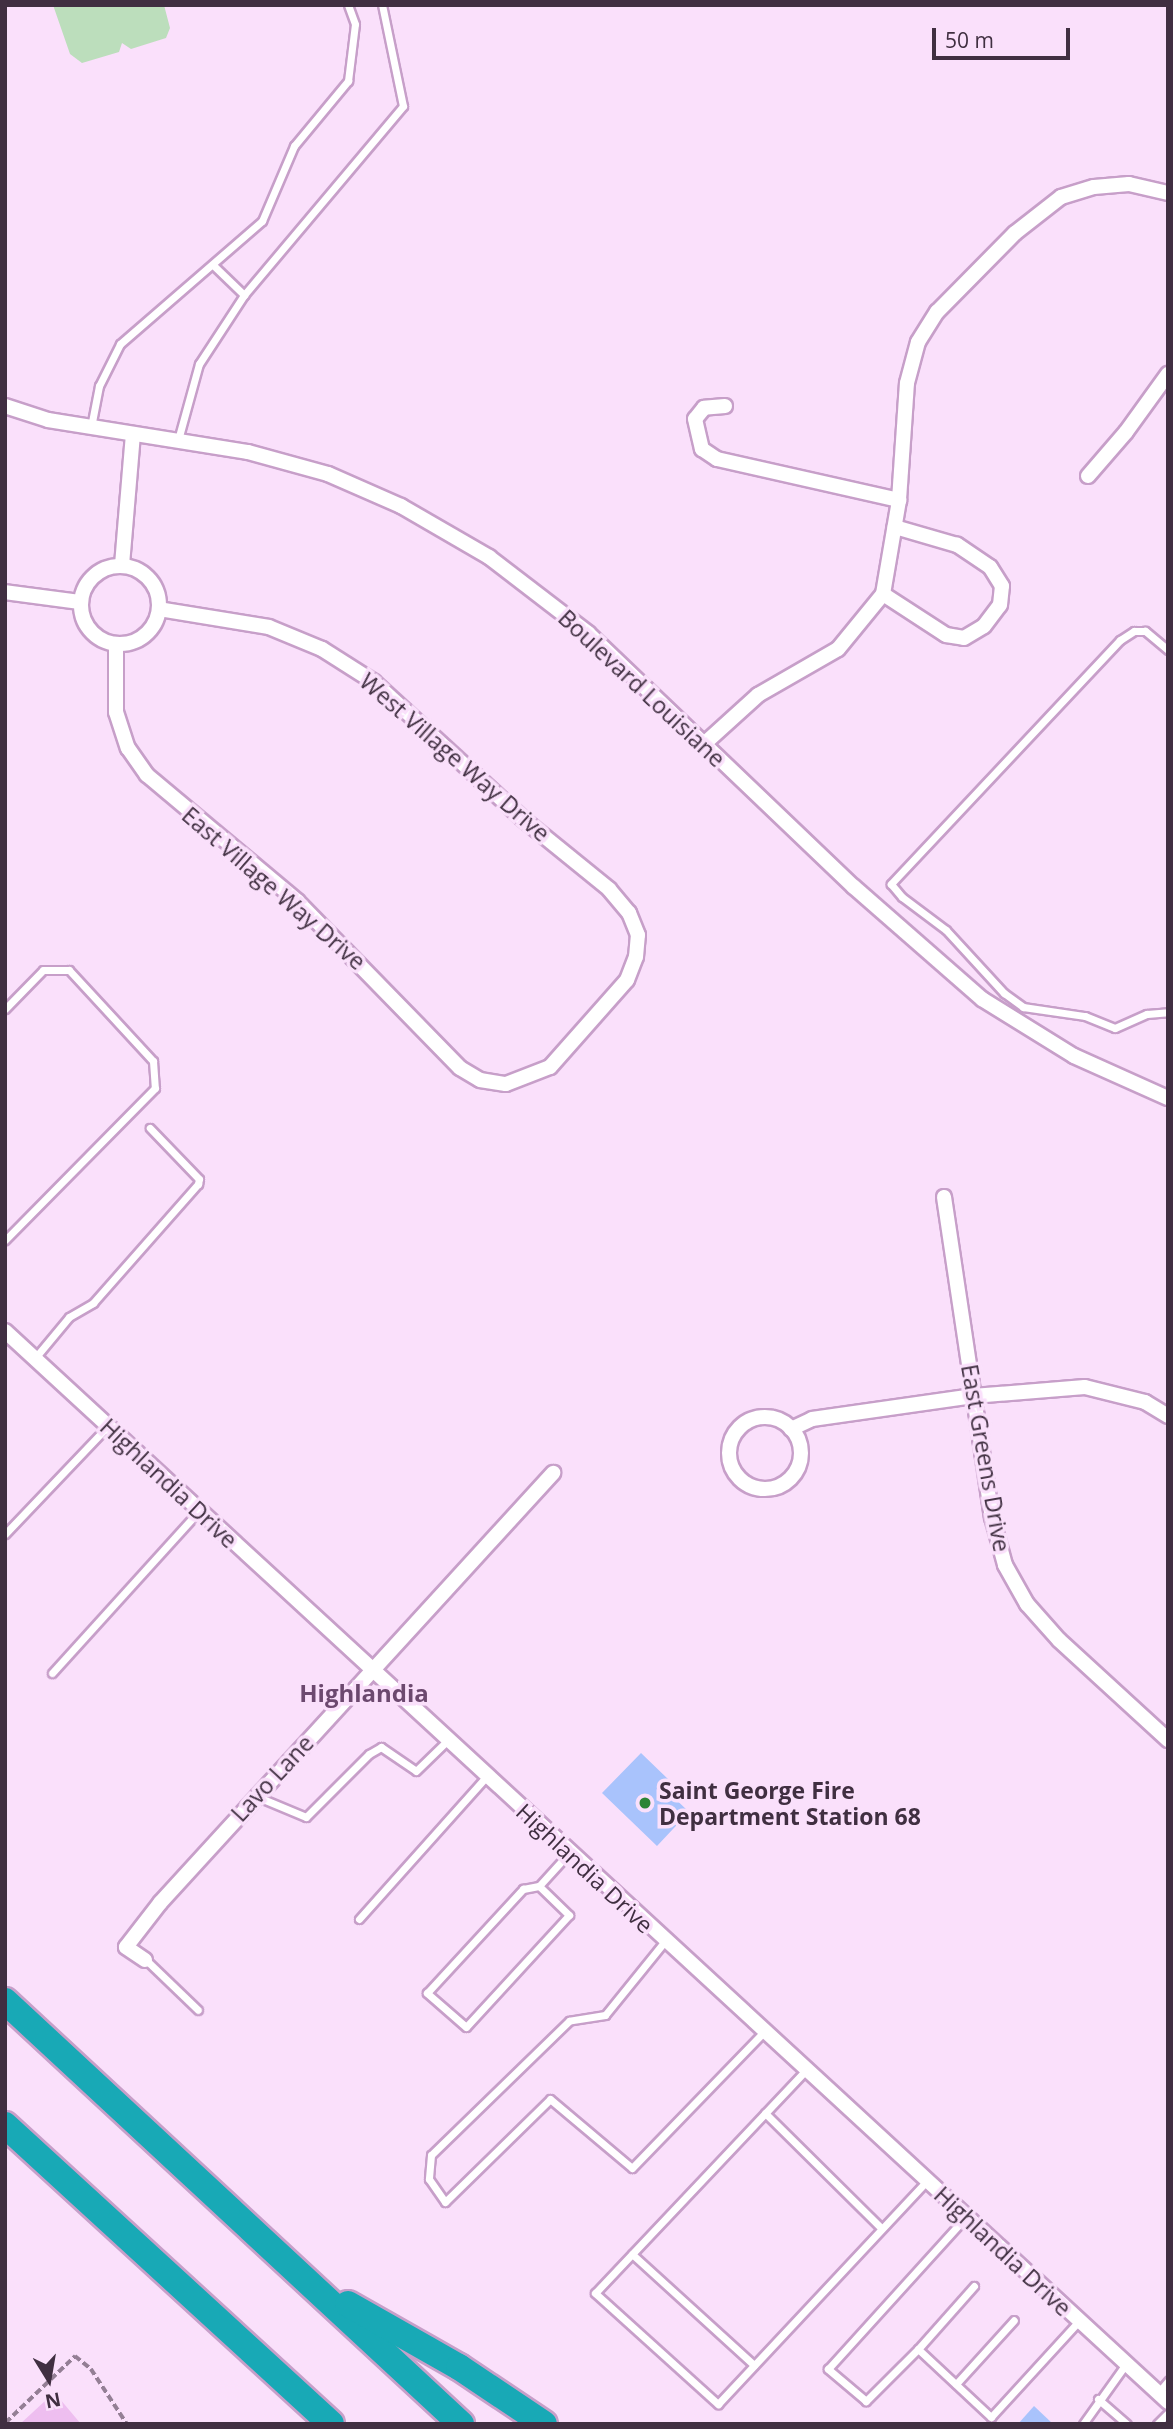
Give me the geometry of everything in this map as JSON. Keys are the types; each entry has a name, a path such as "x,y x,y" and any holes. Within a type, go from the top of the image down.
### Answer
{"highway":[{"path":"5,2001 461,2424"},
{"path":"5,2125 331,2424"},
{"path":"308,2282 459,2367 544,2424"},
{"path":"278,2374 312,2424"}],"street":[{"path":"704,744 758,695 838,649 883,594 899,500 907,383 918,342 937,312 1014,233 1061,197 1094,187 1129,184 1168,193"},
{"path":"1088,476 1168,374"},
{"name":"Boulevard Louisiane","path":"5,406 91,427 248,452 328,474 401,506 489,557 588,633 854,887 982,999 1074,1056 1168,1098"},
{"path":"725,406 704,408 695,419 702,449 717,459 899,500"},
{"path":"122,565 133,434"},
{"path":"883,594 946,635 964,638 984,626 1000,604 1002,586 990,567 957,545 895,527"},
{"path":"122,565 148,577 156,590 159,609 146,634 116,644 91,632 80,602 92,576 122,565"},
{"path":"5,592 80,602"},
{"name":"West Village Way Drive","path":"159,609 269,627 322,649 374,682 523,819 609,889 629,913 638,935 636,957 627,980 550,1067 506,1084"},
{"name":"East Village Way Drive","path":"116,644 116,712 128,748 148,775 297,901 460,1068 480,1080 506,1084"},
{"name":"East Greens Drive","path":"944,1197 992,1517 1005,1565 1027,1604 1059,1640 1168,1740"},
{"name":"Highlandia Drive","path":"5,1331 1079,2321 1126,2364 1164,2392"},
{"path":"791,1429 812,1419 973,1396 1085,1387 1145,1402 1168,1416"},
{"path":"757,1418 769,1418 791,1429 798,1438 801,1461 789,1480 768,1489 737,1477 729,1454 737,1431 757,1418"},
{"name":"Lavo Lane","path":"145,1960 126,1947 255,1796 372,1672 553,1472"}],"lane":[{"path":"91,427 99,386 120,344 214,266 262,221 294,146 348,81 355,24 348,5"},
{"path":"177,441 199,364 244,295 403,106 382,5"},
{"path":"214,266 244,295"},
{"path":"1168,650 1145,631 1134,631 1120,640 891,884 902,897 946,930 1003,993 1023,1007 1085,1016 1115,1028 1147,1014 1168,1012"},
{"path":"5,1009 43,970 68,970 153,1061 155,1088 5,1240"},
{"path":"35,1358 69,1317 93,1303 198,1184 199,1178 150,1129"},
{"path":"5,1534 108,1426"},
{"path":"52,1673 199,1511"},
{"path":"255,1796 284,1812 306,1817 369,1754 381,1748 416,1771 447,1741"},
{"path":"359,1919 486,1777"},
{"path":"539,1886 569,1915 466,2027 427,1993 523,1889 539,1886 569,1853"},
{"path":"665,1941 605,2015 569,2021 431,2155 429,2179 445,2202 550,2099 632,2168 764,2032"},
{"path":"145,1960 198,2010"},
{"path":"806,2070 595,2293 718,2404 880,2227 928,2182"},
{"path":"765,2113 880,2227"},
{"path":"966,2217 828,2369 866,2401 918,2349 974,2286"},
{"path":"632,2254 754,2365"},
{"path":"956,2384 1014,2320"},
{"path":"918,2349 991,2417 1079,2321"},
{"path":"1085,2421 1098,2399 1126,2364"},
{"path":"1098,2399 1127,2424"},
{"path":"1157,2424 1168,2413"}],"path":[{"path":"5,2423 75,2356 90,2369 127,2424"}],"green space":[{"path":"53,5 164,5 170,28 166,38 131,49 122,43 119,52 82,63 70,54"}],"shaded area":[{"path":"54,2392 81,2424 20,2424 45,2401"}],"building":[{"name":"Saint George Fire Department Station 68","path":"641,1753 669,1780 663,1787 689,1812 657,1846 602,1793"},
{"path":"1034,2406 1053,2424 1018,2424"}],"place":[{"name":"Saint George Fire Department Station 68","path":"645,1803"}],"district":[{"name":"Highlandia","path":"364,1693"}]}
